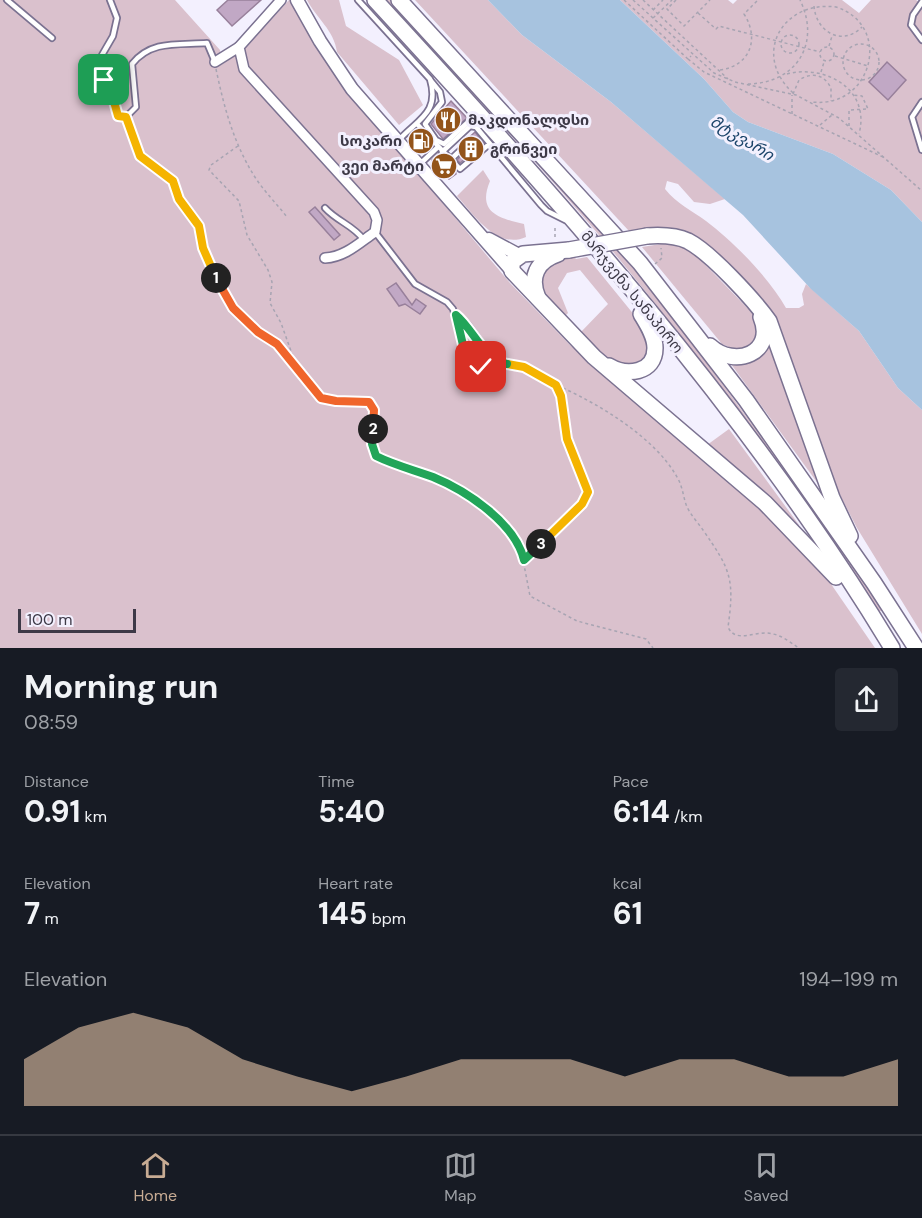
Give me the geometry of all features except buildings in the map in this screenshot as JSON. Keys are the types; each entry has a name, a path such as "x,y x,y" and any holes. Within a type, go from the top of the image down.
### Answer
{"highway":[{"name":"მარჯვენა სანაპირო","path":"375,0 515,153 626,283 726,409 820,538 863,605"},
{"name":"მარჯვენა სანაპირო","path":"399,0 640,262 693,330 874,584"},
{"path":"892,648 863,605 765,503 594,357 514,274 512,262 524,255 562,247 670,236 697,246 747,295 769,321 832,498 874,584 916,648"},
{"path":"514,274 525,279 536,272 546,258 562,247"},
{"path":"524,255 535,260 535,291 541,304"},
{"path":"594,357 625,373 642,370 653,358 653,337 626,283"},
{"path":"693,330 715,350 728,357 740,358 751,354 760,346 765,333 760,316 747,295"}],"street":[{"path":"215,62 239,47 281,0"},
{"path":"297,0 320,41 352,89 514,274"},
{"path":"239,47 244,69 374,212 377,220 375,232 336,258 325,258"},
{"path":"471,225 495,243 524,255"}],"lane":[{"path":"7,0 52,38"},
{"path":"110,0 117,18 113,36 102,54 104,80 113,98 118,116 126,117 136,106 132,64 142,50 162,46 207,43 215,62"},
{"path":"358,0 430,79 441,97 440,105 425,124 436,140 444,144 467,123 476,127 547,211 576,225"},
{"path":"922,2 913,15 911,24 922,40"},
{"path":"399,140 425,117 433,99 430,79"},
{"path":"922,102 912,117 922,150"},
{"path":"417,124 460,169 487,146 492,146"},
{"path":"420,164 470,126 476,127"},
{"path":"450,160 463,148"},
{"path":"325,208 337,220 353,226 364,240"},
{"path":"375,232 416,284 447,302 456,315 469,326 490,355 500,363 524,367 556,385"},
{"path":"456,315 463,345 481,367"}],"path":[{"path":"624,0 704,72 887,159"},
{"path":"633,0 714,73 735,82 794,94 810,101 832,114 859,135 922,191"},
{"path":"644,0 735,82"},
{"path":"653,10 663,0"},
{"path":"653,19 672,0"},
{"path":"676,0 667,9 684,26 710,0"},
{"path":"719,70 730,69 747,56 753,35 744,14 758,0"},
{"path":"781,77 795,65 805,48 808,34 800,0"},
{"path":"814,5 819,25 833,35 851,35 862,27"},
{"path":"794,94 781,77 772,57 774,40 788,17 803,8 814,5 836,7 846,11 862,27 869,46 869,66 851,94 831,102 810,101"},
{"path":"698,13 716,29 719,26 820,52"},
{"path":"792,35 798,40 798,47 794,52 788,53 783,49 781,42 785,36 792,35"},
{"path":"829,47 833,35"},
{"path":"854,45 869,46 878,56 879,67 872,76 856,80 846,72 843,59 854,45"},
{"path":"820,52 823,48 829,47"},
{"path":"829,47 834,56"},
{"path":"819,76 824,61 820,52"},
{"path":"688,59 692,55"},
{"path":"834,56 869,66"},
{"path":"824,61 830,61 834,56"},
{"path":"215,62 225,111 238,146 254,176 287,218"},
{"path":"744,84 763,84 804,70 821,72 838,80 851,94 859,110 859,135"},
{"path":"792,114 794,94 799,80 811,75 819,76 831,87 831,102"},
{"path":"734,86 735,82"},
{"path":"849,127 849,110 868,109 862,96 851,94"},
{"path":"819,126 832,114"},
{"path":"126,117 140,156 173,181 179,199 199,226 210,269 233,308 258,332 277,344 321,398 369,402 374,410 372,444 376,456 436,478 496,518 520,544 530,596 538,602 577,621 646,639 653,648"},
{"path":"238,146 210,165 209,170 238,201 247,235 268,270 272,282 270,303 296,365"},
{"path":"555,228 562,247"},
{"path":"654,239 662,258 655,265"},
{"path":"524,560 563,525 582,504 588,492 567,439 561,396 556,385"},
{"path":"556,385 591,401 624,423 666,461 677,476 685,491 687,506 725,562 731,581 728,627 731,633 737,637 771,633 799,648"}],"shaded area":[{"path":"0,0 175,0 220,50 221,65 249,44 289,0 292,0 346,88 510,283 570,345 717,466 820,568 875,648 0,648"},
{"path":"307,0 339,0 346,26 399,60 423,105 399,125 337,52 329,31"},
{"path":"385,0 391,0 516,134 637,273 763,439 883,610 878,612 728,400 633,276 542,170"},
{"path":"415,0 488,0 522,35 611,102 725,199 710,204 694,202 678,184 667,181 665,189 674,199 728,239 761,273 786,308 799,308 804,305 802,294 806,284 859,331 898,388 922,410 922,634 857,528 838,491 835,492 773,319 670,229 655,227 629,231"},
{"path":"620,0 728,0 733,4 737,0 842,0 859,13 871,0 916,0 922,4 922,222 891,190 833,154 748,122 733,112 704,79"},
{"path":"483,170 490,181 486,200 488,207 498,216 524,224 526,237 515,240 496,235 479,221 457,196"},
{"path":"667,243 687,248 695,254 756,317 757,343 743,353 722,344 642,247"},
{"path":"572,254 576,259 587,257 644,327 648,333 647,364 615,365 580,333 608,304 580,270 567,273 558,288 568,313 564,317 548,300 540,279 546,265"},
{"path":"768,337 827,496 731,364 731,361"},
{"path":"729,429 799,525 797,527 707,445"}],"water":[{"name":"მტკვარი","path":"488,0 620,0 704,79 733,112 748,122 833,154 891,190 922,222 922,410 898,388 859,331 811,289 743,215 611,102 522,35"}],"place":[{"name":"მაკდონალდსი","path":"448,120"},
{"name":"სოკარი","path":"421,141"},
{"name":"გრინვეი","path":"471,149"},
{"name":"ვეი მარტი","path":"444,166"}],"route":[{"path":"104,80 113,98 118,116 126,117 140,156 173,181 179,199 199,226 210,269 233,308 258,332 277,344 321,398 369,402 374,410 372,444 376,456 436,478 466,496 496,518 520,544 524,560 563,525 582,504 588,492 567,439 561,396 556,385 524,367 500,363 490,355 469,326 456,315 463,345 481,367"}]}
